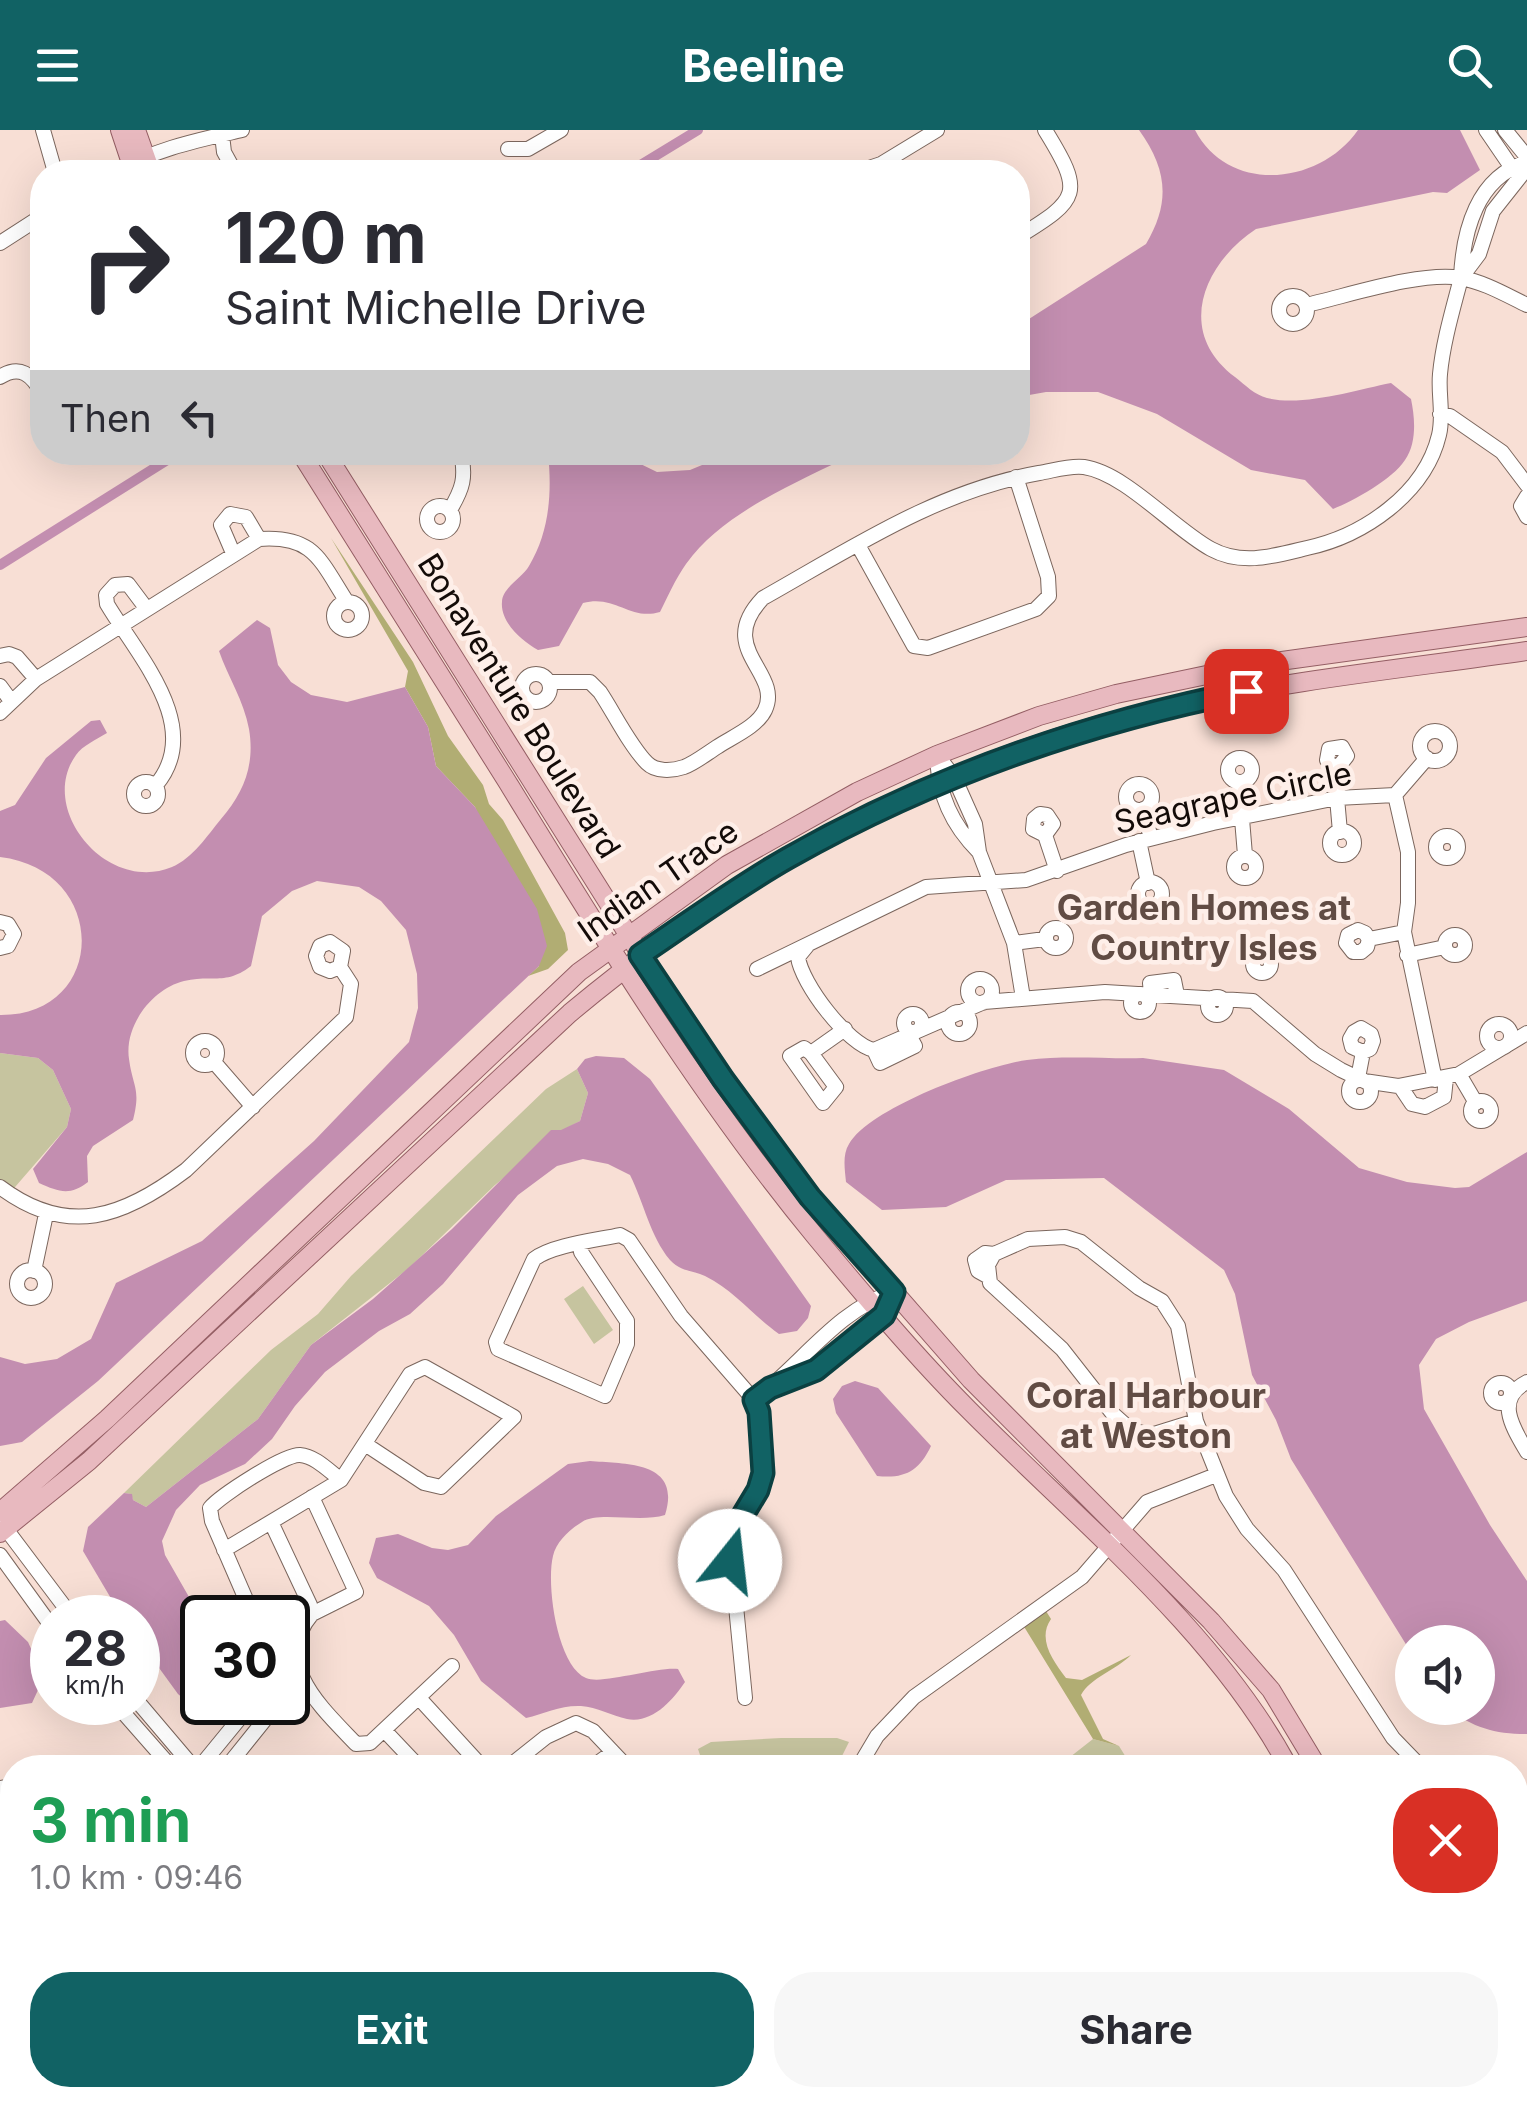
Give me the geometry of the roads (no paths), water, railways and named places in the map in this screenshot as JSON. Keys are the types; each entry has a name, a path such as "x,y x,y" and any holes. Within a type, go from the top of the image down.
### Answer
{"main road":[{"path":"120,130 132,160"},
{"path":"135,160 136,130"},
{"name":"Bonaventure Boulevard","path":"308,465 623,968 726,1119 814,1236 966,1407 1110,1549 1225,1671 1267,1726 1282,1755"},
{"name":"Bonaventure Boulevard","path":"332,465 640,955 723,1079 810,1197 971,1380 1131,1526 1271,1690 1310,1755"},
{"name":"Indian Trace","path":"2,1523 532,1014 610,948 726,866 856,792 1039,716 1186,677 1527,627"},
{"name":"Indian Trace","path":"2,1523 89,1462 623,968 786,860 859,820 1031,746 1171,706 1246,691 1527,651"}],"street":[{"path":"43,130 52,160"},
{"path":"152,160 193,141 242,130"},
{"path":"508,149 528,149 562,130"},
{"path":"895,160 937,130"},
{"path":"1030,230 1055,214 1069,198 1072,180 1045,130"},
{"path":"1486,130 1523,169"},
{"path":"1505,130 1523,169"},
{"path":"222,135 228,160"},
{"path":"549,682 590,682 649,765 664,771 686,767 760,719 768,705 767,689 744,630 750,612 763,598 917,512 965,490 1016,477 1082,466 1106,474 1211,549 1235,558 1260,559 1324,545 1358,530 1394,504 1417,481 1432,458 1440,431 1439,378 1470,221 1483,194 1523,169"},
{"path":"0,243 30,224"},
{"path":"1306,306 1432,277 1461,278 1489,286 1527,305"},
{"path":"0,378 10,371 30,376"},
{"path":"1440,414 1450,416 1502,452 1527,484"},
{"path":"450,510 464,488 463,465"},
{"path":"858,545 914,646 928,648 1036,609 1049,596 1048,577 1016,477"},
{"path":"1527,496 1522,506 1527,517"},
{"path":"232,553 221,525 230,514 246,517 259,539"},
{"path":"0,712 36,679 259,539 284,537 305,544 348,602"},
{"path":"146,608 128,584 110,588 106,604 168,706 171,758 167,772 156,785"},
{"path":"0,656 16,657 36,679"},
{"path":"0,686 12,701"},
{"path":"937,756 958,831 979,852 1014,943 1023,998"},
{"path":"1395,795 1427,758"},
{"path":"1338,766 1340,832"},
{"path":"1239,783 1245,855"},
{"name":"Seagrape Circle","path":"757,969 926,887 1017,882 1146,840 1241,818 1337,798 1395,795 1408,852 1404,932 1408,955 1446,1078 1476,1103"},
{"path":"1143,809 1148,882"},
{"path":"1046,835 1057,872"},
{"path":"1408,852 1436,848"},
{"path":"0,922 8,924 14,934 8,946 0,948"},
{"path":"1368,939 1404,932"},
{"path":"1014,943 1045,939"},
{"path":"810,944 798,957 802,975 845,1029 863,1046 874,1050 984,1002 1105,992 1253,1001 1314,1054 1361,1080 1400,1086 1446,1078 1527,1033"},
{"path":"1408,955 1445,947"},
{"path":"0,1187 46,1214 106,1214 134,1203 186,1170 346,1017 351,984 340,967"},
{"path":"1253,1001 1261,972"},
{"path":"811,1053 845,1029"},
{"path":"1361,1080 1362,1052"},
{"path":"214,1062 253,1108"},
{"path":"1400,1086 1412,1104 1425,1107 1444,1096 1446,1078"},
{"path":"34,1270 46,1214"},
{"path":"580,1244 581,1252 627,1321 629,1334 604,1396 504,1354 496,1342 534,1259 540,1254 580,1244 620,1235 629,1240 681,1316 754,1400 759,1412 763,1473 730,1546 745,1698"},
{"path":"1196,1422 1151,1435 1131,1430 1113,1414 1062,1349 1016,1304 1000,1294 986,1276 994,1254 1028,1239 1064,1237 1082,1242 1138,1288 1162,1301 1178,1326 1196,1422 1226,1496 1247,1529 1284,1570 1393,1738 1409,1755"},
{"path":"754,1400 870,1300 894,1292"},
{"path":"770,1388 816,1370 884,1315 894,1292"},
{"path":"224,1550 341,1480 364,1444 410,1374 425,1367 514,1417 440,1488 424,1483 364,1444"},
{"path":"1527,1382 1509,1399 1511,1425 1527,1452"},
{"path":"244,1595 210,1508 222,1496 292,1455 310,1457 341,1480"},
{"path":"866,1755 895,1716 935,1681 1082,1577 1131,1526 1134,1516 1156,1501 1216,1475"},
{"path":"310,1616 356,1592 312,1498"},
{"path":"271,1522 312,1614"},
{"path":"2,1523 55,1595"},
{"path":"0,1556 30,1597"},
{"path":"310,1704 356,1744 370,1742 452,1666"},
{"path":"419,1698 471,1755"},
{"path":"524,1755 546,1737 576,1723 593,1730 616,1755"},
{"path":"134,1725 161,1755"},
{"path":"158,1725 185,1755"},
{"path":"207,1755 233,1725"},
{"path":"237,1755 260,1726"},
{"path":"384,1730 408,1755"},
{"path":"609,1755 613,1752"}],"waterway":[{"path":"649,160 698,130"},
{"path":"0,565 159,465"}],"district":[{"name":"Garden Homes at Country Isles","path":"1204,928"},
{"name":"Coral Harbour at Weston","path":"1146,1416"}]}
